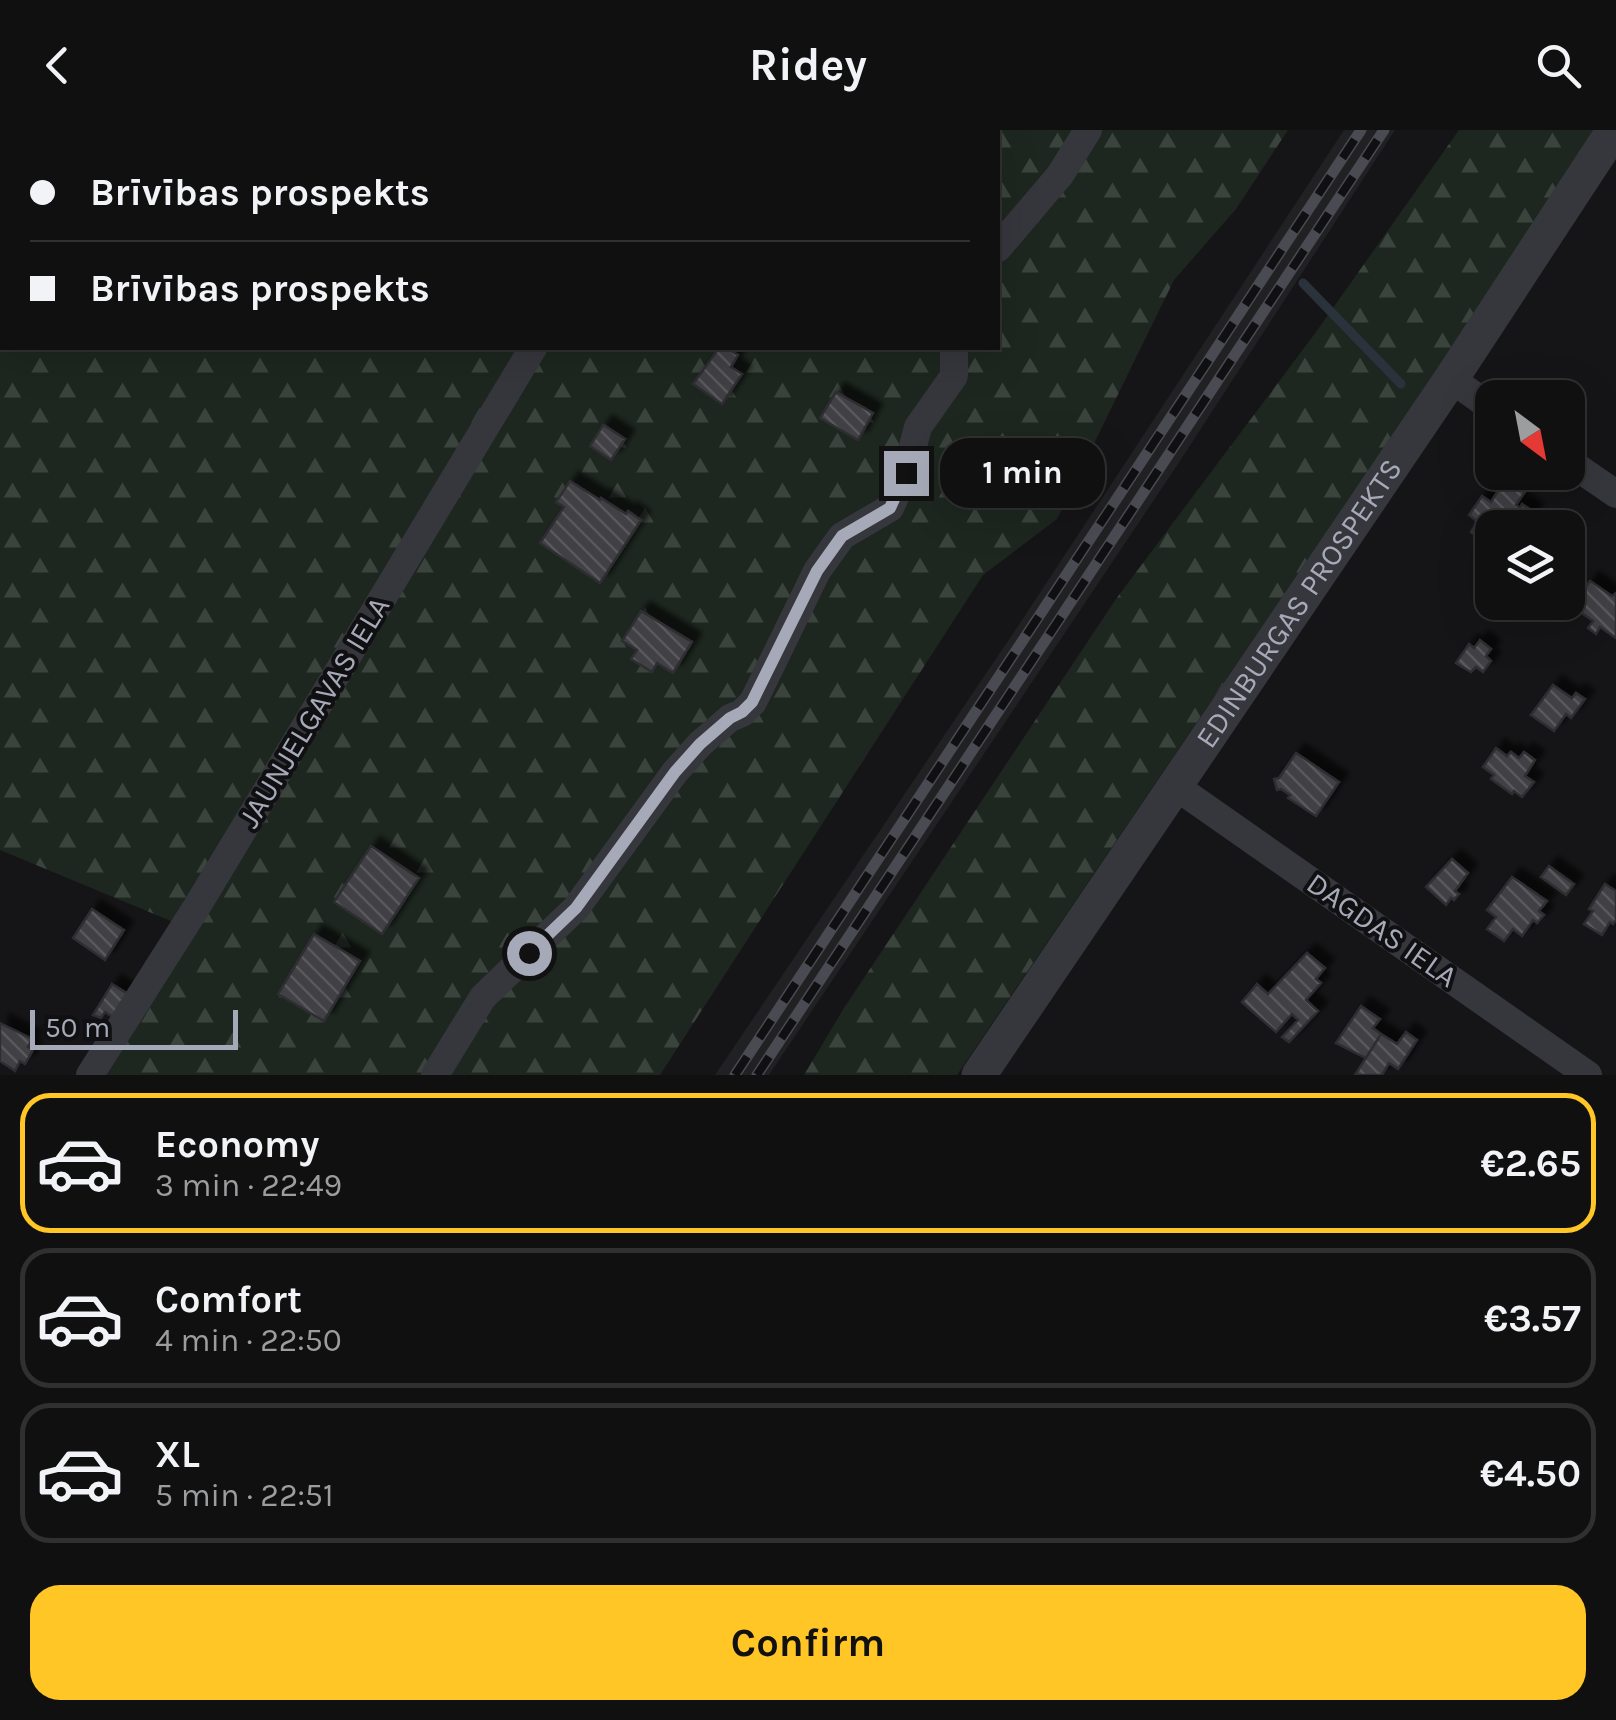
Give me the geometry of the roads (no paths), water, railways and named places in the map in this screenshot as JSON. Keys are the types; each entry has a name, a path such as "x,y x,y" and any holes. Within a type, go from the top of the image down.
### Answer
{"street":[{"path":"1000,246 1060,175 1088,130"},
{"name":"EDINBURGAS PROSPEKTS","path":"979,1075 1451,379 1614,130"},
{"name":"JAUNJELGAVAS IELA","path":"90,1075 196,908 532,350"},
{"path":"434,1075 483,998 576,908 675,772 700,744 752,702 817,571 842,536 890,508 906,473 918,427 954,376 954,350"},
{"path":"1451,379 1475,396"},
{"path":"1585,472 1616,494"},
{"name":"DAGDAS IELA","path":"1176,786 1588,1075"}],"waterway":[{"path":"1303,283 1401,384"}],"railway":[{"path":"735,1075 1361,130"},
{"path":"757,1075 1384,130"}]}
